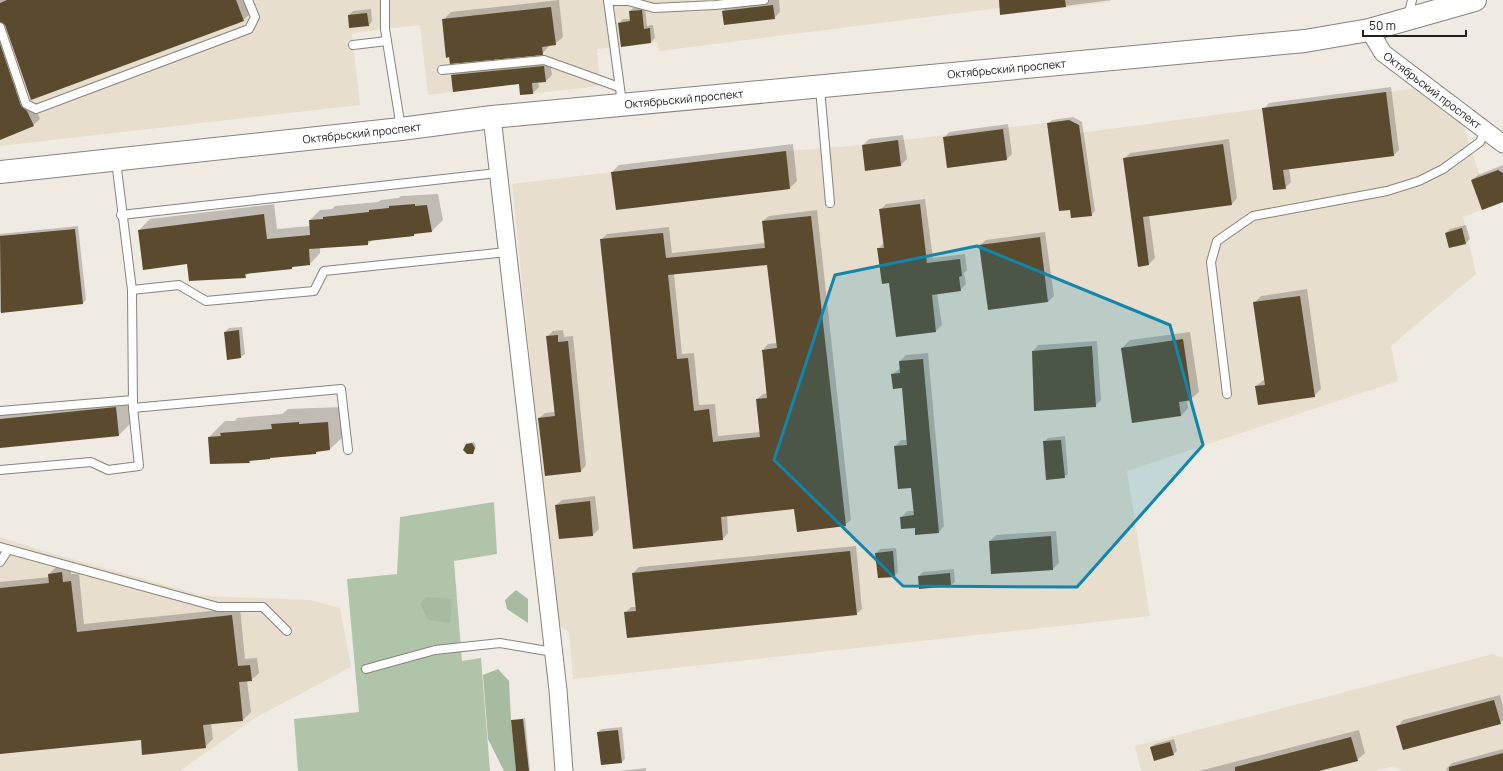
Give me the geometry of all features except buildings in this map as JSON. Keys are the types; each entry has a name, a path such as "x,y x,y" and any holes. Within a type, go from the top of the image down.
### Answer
{"main road":[{"name":"Октябрьский проспект","path":"0,172 401,129 492,117 621,95 820,85 1305,41 1369,30 1409,10 1475,0"}],"street":[{"name":"Октябрьский проспект","path":"1369,30 1383,53 1503,144"},
{"path":"492,117 497,173 553,652 564,771"}],"lane":[{"path":"0,27 26,104 36,109 249,29 255,17 248,0"},
{"path":"385,0 385,29 401,129"},
{"path":"621,95 608,1 628,1 654,8 715,5 764,0"},
{"path":"353,45 387,41"},
{"path":"442,70 544,60 621,95"},
{"path":"820,85 830,204"},
{"path":"1227,394 1211,262 1217,241 1253,216 1387,190 1419,181 1443,169 1480,142 1485,130"},
{"path":"0,470 91,462 108,470 139,466 133,404 132,290 116,160"},
{"path":"122,215 497,173"},
{"path":"132,290 179,284 206,301 314,291 324,270 507,252"},
{"path":"0,411 133,404 342,389 348,450"},
{"path":"0,546 8,550 218,607 263,607 287,631"},
{"path":"0,562 8,550"},
{"path":"366,668 435,650 500,643 553,652"}],"highlighted area":[{"path":"977,246 1170,325 1203,445 1077,587 903,586 774,460 835,275"}],"shaded area":[{"path":"0,0 1111,0 1111,2 1000,15 999,8 659,51 657,42 597,49 600,86 520,95 519,84 428,95 420,25 352,33 360,105 0,146"},
{"path":"1417,88 1462,122 1480,176 1498,170 1503,173 1503,202 1463,217 1476,274 1391,346 1398,381 1127,471 1150,616 573,679 569,632 557,624 512,184 786,151 862,145 1069,120 1079,125 1080,133"},
{"path":"0,537 40,550 205,596 310,600 340,608 351,667 255,718 180,771 0,771"},
{"path":"1493,654 1503,658 1503,771 1401,771 1394,766 1376,771 1141,771 1135,746"}],"green space":[{"path":"494,502 497,554 454,561 462,661 481,658 490,771 298,771 294,719 359,712 347,579 397,574 400,517"},
{"path":"516,590 528,599 528,623 507,609 505,600"},
{"path":"426,597 452,599 450,623 428,620 420,604"},
{"path":"498,669 509,681 516,771 504,771 488,739 483,675"}]}
